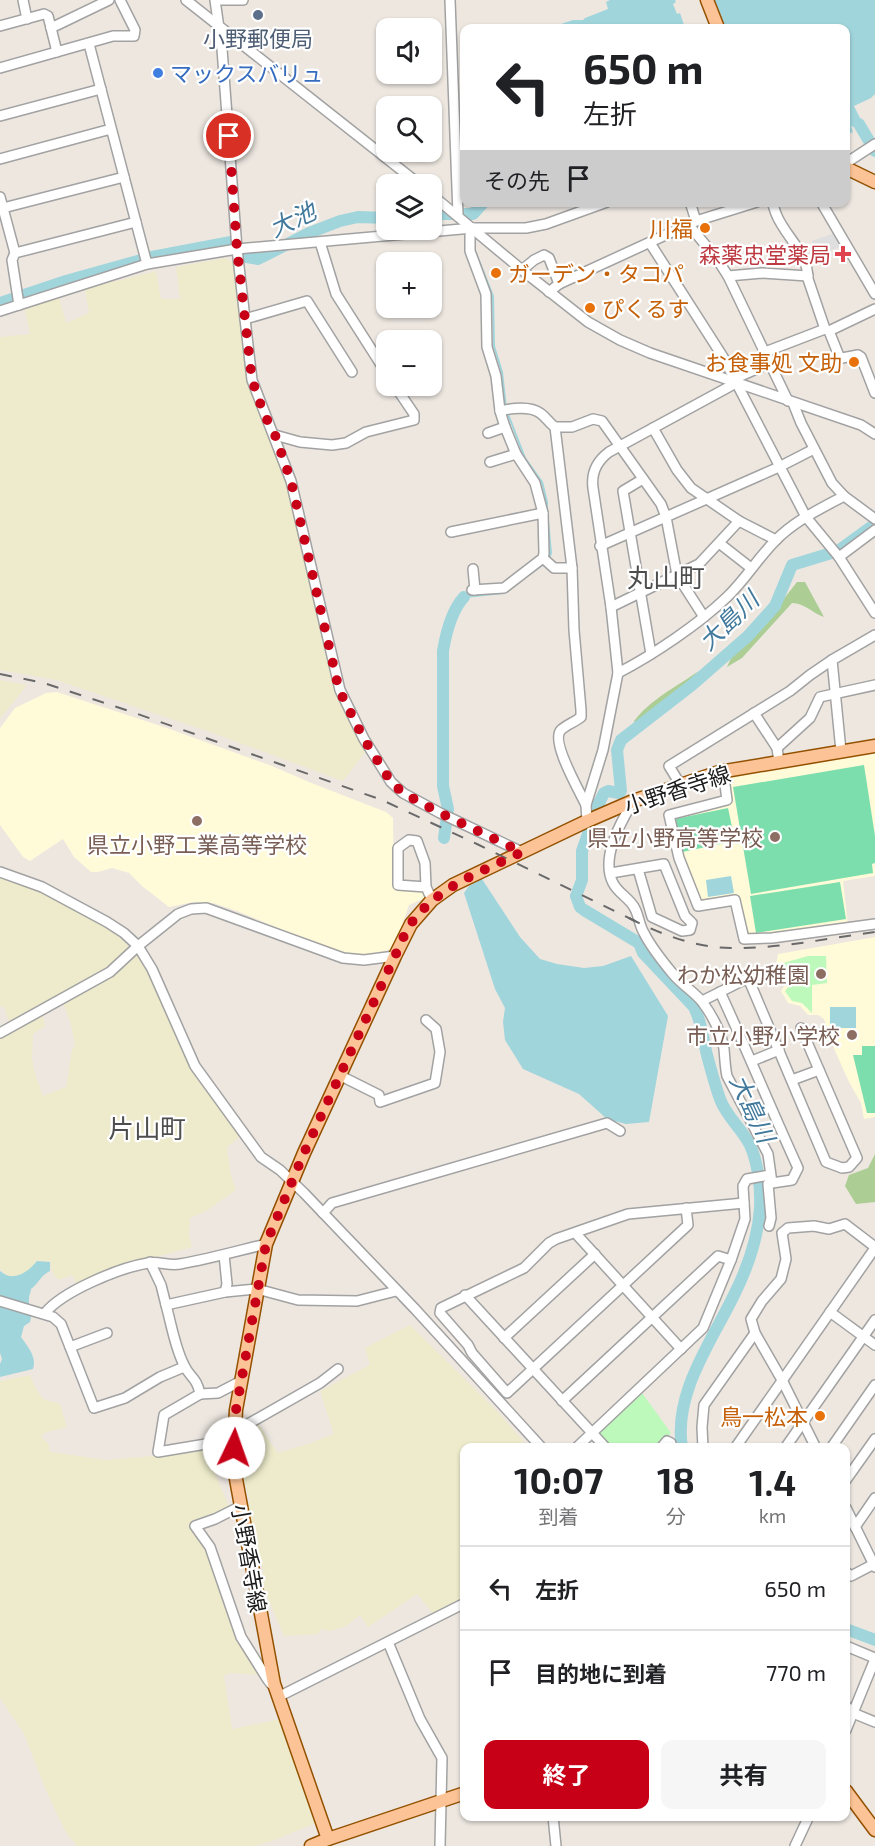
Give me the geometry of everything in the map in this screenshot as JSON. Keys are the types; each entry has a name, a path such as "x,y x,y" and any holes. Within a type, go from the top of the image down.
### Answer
{"main road":[{"path":"707,0 716,24"},
{"path":"850,170 875,182"},
{"name":"小野香寺線","path":"329,1842 274,1684 233,1463 234,1432 266,1244 292,1181 395,956 411,924 432,900 453,885 586,821 633,801 719,772 875,746"},
{"path":"311,1846 329,1842 460,1795"},
{"path":"850,1796 875,1830"}],"street":[{"path":"23,0 27,19"},
{"path":"51,28 109,0"},
{"path":"0,68 113,36 134,36 135,30 120,0"},
{"path":"186,0 406,174"},
{"path":"243,0 216,0 222,49 237,249 252,380 291,481 339,690 364,739 391,782 403,793 522,852"},
{"path":"450,0 458,215"},
{"path":"0,26 44,14 48,16 57,52"},
{"path":"89,44 147,264"},
{"path":"0,116 101,89"},
{"path":"0,159 111,129"},
{"path":"850,160 875,144"},
{"path":"3,208 124,177"},
{"path":"0,197 15,253 12,260 19,305"},
{"path":"442,203 549,292 588,322 620,340 650,353 790,402 861,424 875,434"},
{"path":"0,311 147,264 237,249 473,228 515,229 535,226 592,207"},
{"path":"691,207 693,223 728,276 832,483 844,496 875,519"},
{"path":"549,292 559,284 693,223 742,207"},
{"path":"774,207 777,218 798,248 838,356 842,358 858,355 861,357 875,393"},
{"path":"824,207 875,294"},
{"path":"15,253 136,222"},
{"path":"473,228 470,235 470,251 486,294 486,347 496,376 504,410 505,427 516,454 535,483 543,513 545,560 554,568 572,568"},
{"path":"320,242 336,294 376,357"},
{"path":"650,243 723,357 806,517 832,548 875,613"},
{"path":"522,270 544,255 549,258 559,284"},
{"path":"728,276 762,273 808,276"},
{"path":"245,319 307,301 352,372"},
{"path":"765,352 827,330 875,309"},
{"path":"586,821 586,805 603,750 618,674 600,546 593,476 600,460 620,446 770,363"},
{"path":"275,435 300,442 332,445 346,442 366,432 414,420 414,414 402,396"},
{"path":"504,410 533,409 555,427 572,568 581,717 560,730 557,738 586,805"},
{"path":"555,427 572,427 593,419 602,421 661,504 666,517 677,575 704,617"},
{"path":"488,433 505,427"},
{"path":"654,428 691,488 739,521 776,540"},
{"path":"600,546 779,467 814,449"},
{"path":"490,462 516,454"},
{"path":"643,479 624,491 629,533 651,654"},
{"path":"618,674 704,617 728,596 776,540 795,524 844,496"},
{"path":"451,532 543,513"},
{"path":"610,607 699,564 739,521"},
{"path":"839,558 875,530"},
{"path":"719,543 751,568"},
{"path":"473,569 473,590 504,588 545,560"},
{"path":"680,784 669,766 790,691 832,660 875,635"},
{"path":"832,660 841,751"},
{"path":"777,748 810,718 820,697 875,685"},
{"path":"754,713 777,748 779,762"},
{"path":"719,772 725,785 727,800 669,815 679,858 698,906 735,900 744,939 772,938 875,924"},
{"path":"633,801 612,842 609,860 612,882 630,899 637,912 643,933 675,976 702,1001 717,1028 724,1047 727,1076 768,1154 771,1179 768,1184 771,1218 769,1226"},
{"path":"426,887 398,885 398,848 409,840 417,841 425,863 426,887 432,900"},
{"path":"611,873 664,864 685,916 692,923 690,930 682,931 652,917 638,869"},
{"path":"0,865 12,876"},
{"path":"0,872 42,887 107,922 138,946 152,969 195,1066 261,1157 280,1170 323,1213 537,1443"},
{"path":"0,1033 110,972 178,914 191,909 206,908 343,958 364,960 395,956"},
{"path":"702,1001 748,978 826,1162 842,1168 849,1167 857,1158 801,1028"},
{"path":"581,1443 703,1328 745,1219 743,1186 747,1179 792,1180 798,1168 720,992"},
{"path":"341,1076 379,1095 380,1102 435,1083 440,1052 436,1029 426,1020"},
{"path":"752,1061 779,1050"},
{"path":"792,1080 819,1070"},
{"path":"749,1117 770,1107"},
{"path":"323,1213 332,1203 607,1123 620,1131"},
{"path":"686,1208 688,1225 507,1393 471,1353 468,1345 440,1313 441,1308 465,1295 524,1268 549,1244 577,1232 628,1214 686,1208 744,1203"},
{"path":"738,1443 782,1380 875,1248 845,1224 829,1229 814,1226 788,1228 782,1233 786,1259 781,1279 762,1301 752,1319 755,1333 782,1380 814,1443"},
{"path":"577,1232 578,1236 681,1348"},
{"path":"41,1313 82,1288 117,1272 150,1262 178,1264 266,1244"},
{"path":"504,1338 595,1254"},
{"path":"224,1255 225,1292"},
{"path":"562,1401 718,1256 731,1260"},
{"path":"150,1262 161,1286 184,1367 193,1375 199,1386 200,1394"},
{"path":"166,1305 225,1292 257,1289 298,1300 357,1301 396,1291"},
{"path":"465,1295 602,1443"},
{"path":"0,1301 53,1317 61,1324 94,1408 125,1398 160,1377 184,1367"},
{"path":"830,1312 875,1345"},
{"path":"788,1443 875,1320"},
{"path":"70,1347 107,1333"},
{"path":"703,1443 704,1405 755,1333"},
{"path":"241,1382 218,1393 200,1394 164,1415 158,1452 206,1444 234,1432 320,1383 338,1369"},
{"path":"834,1443 875,1385"},
{"path":"850,1474 875,1439"},
{"path":"855,1527 875,1498"},
{"path":"241,1506 195,1526 210,1547 241,1637 267,1680 274,1684"},
{"path":"850,1516 874,1566 850,1575"},
{"path":"278,1697 460,1606"},
{"path":"388,1642 420,1719 442,1758 440,1846"},
{"path":"850,1648 875,1659 850,1707"},
{"path":"850,1710 875,1722"},
{"path":"554,1821 556,1846"},
{"path":"795,1846 807,1821"}],"shaded area":[{"path":"835,233 843,246 805,260 803,255 818,249 817,244 813,245 812,241"},
{"path":"226,258 234,264 248,388 253,395 286,482 333,685 366,751 343,781 210,732 56,680 0,670 0,337 30,334 25,310 59,297 66,323 89,313 85,289 156,271 161,299 180,299 176,267"},
{"path":"0,680 27,685 0,719"},
{"name":"県立小野工業高等学校","path":"57,692 272,766 386,812 393,818 394,885 422,889 426,895 425,898 409,905 403,922 404,926 392,948 367,956 335,951 213,903 194,902 169,907 129,873 112,868 91,872 74,857 63,839 30,861 23,857 0,825 0,728 15,708 46,693"},
{"name":"県立小野高等学校","path":"875,749 875,876 843,881 848,925 753,937 747,933 736,897 699,904 681,857 670,816 729,803 723,775"},
{"path":"0,872 17,876 117,934 131,949 97,974 9,1024 4,1006 0,1007"},
{"path":"875,937 875,1117 864,1119 861,1103 835,1051 824,1019 818,1015 808,1015 800,1006 788,1003 781,991 786,983 776,964 778,954"},
{"path":"137,953 146,967 198,1080 242,1135 227,1147 231,1176 236,1190 206,1211 190,1218 189,1235 192,1247 149,1259 78,1286 72,1275 58,1280 51,1270 51,1262 37,1261 26,1273 9,1277 0,1269 0,1039 42,1014 45,1026 33,1034 32,1059 35,1074 43,1096 66,1087 72,1049 75,1046 71,1024 63,1003 96,984"},
{"path":"410,1325 496,1410 524,1442 460,1443 460,1602 434,1615 417,1594 368,1627 360,1615 346,1626 331,1631 321,1629 318,1634 284,1636 257,1573 264,1573 245,1506 250,1502 240,1466 240,1432 257,1423 278,1453 334,1434 320,1391 370,1365 365,1348"},
{"path":"30,1375 43,1399 60,1404 67,1427 44,1433 41,1437 48,1443 50,1452 106,1460 167,1455 204,1447 229,1507 193,1522 205,1544 262,1675 230,1673 224,1676 232,1729 281,1719 318,1822 256,1846 77,1846 65,1831 24,1734 0,1698 0,1381"}],"green space":[{"path":"797,582 805,582 824,617 792,603 742,658 727,667 732,656 757,633"},
{"path":"699,671 682,689 635,727 634,721 648,706"},
{"path":"864,765 875,836 873,873 751,894 733,787"},
{"path":"728,808 735,841 682,852 675,819"},
{"path":"840,882 846,919 756,933 750,896"},
{"path":"808,956 826,956 827,983 812,985 812,1013 802,1003 792,1001 785,991 790,985 780,964"},
{"path":"862,1046 875,1046 875,1113 867,1113 853,1055 862,1055"},
{"path":"875,1154 875,1202 856,1204 845,1186 849,1175 868,1168"},
{"path":"642,1393 671,1433 661,1443 606,1443 599,1436 600,1430"}],"water":[{"path":"610,0 675,0 673,4 677,14 680,13 684,24 561,24 583,20 608,9 606,2"},
{"path":"715,0 875,0 875,94 854,106 862,122 851,126 853,132 850,133 850,24 724,24"},
{"path":"731,876 734,893 708,897 706,880"},
{"path":"482,879 520,937 540,959 584,968 603,966 631,956 668,1016 649,1122 626,1124 607,1119 579,1094 523,1069 505,1040 503,1022 505,1008 495,989 464,893 469,886"},
{"path":"830,1007 856,1007 856,1028 830,1028"},
{"path":"37,1261 50,1262 50,1271 31,1289 29,1301 31,1319 24,1326 21,1337 33,1356 33,1369 0,1377 2,1359 0,1353 0,1271 10,1276 20,1275"}],"waterway":[{"name":"大島川","path":"859,124 875,151"},
{"name":"大池","path":"442,214 473,214 479,207"},
{"name":"大池","path":"0,303 66,281 152,257 231,242 247,257 258,259 309,233 340,221 358,217 376,218"},
{"path":"474,248 493,296 494,346 502,372 506,408"},
{"path":"508,414 525,458 542,482 547,513"},
{"path":"548,521 551,553 548,560"},
{"name":"大島川","path":"594,813 604,793 621,791 617,750 621,740 692,685 748,636 775,606 792,565 838,551 875,524"},
{"path":"464,597 503,593 544,564"},
{"path":"444,838 448,809 443,786 443,651 452,615 464,597"},
{"name":"大島川","path":"589,831 582,851 582,880 576,896 580,907 639,943 643,953 694,1007 701,1025 720,1099 750,1145 758,1176 760,1208 754,1241 739,1285 696,1368 683,1407 682,1443"},
{"name":"大島川","path":"850,1631 875,1640"}],"railway":[{"path":"0,674 44,683 132,712 382,800 635,921"},
{"path":"629,918 678,939 718,947 767,947 875,932"}],"place":[{"name":"小野郵便局","path":"258,15"},
{"name":"マックスバリュ","path":"158,73"},
{"name":"川福","path":"705,228"},
{"name":"森薬忠堂薬局","path":"843,254"},
{"name":"ガーデン・タコパ","path":"496,273"},
{"name":"ぴくるす","path":"590,308"},
{"name":"お食事処 文助","path":"854,362"},
{"name":"県立小野工業高等学校","path":"197,821"},
{"name":"県立小野高等学校","path":"775,837"},
{"name":"わか松幼稚園","path":"821,974"},
{"name":"市立小野小学校","path":"852,1035"},
{"name":"鳥一松本","path":"820,1416"}],"district":[{"name":"丸山町","path":"666,576"},
{"name":"片山町","path":"147,1127"}],"route":[{"path":"229,136 237,249 252,380 291,481 339,690 364,739 391,782 403,793 522,852 453,885 432,900 411,924 395,956 304,1153 266,1244 236,1410 234,1448"}]}
